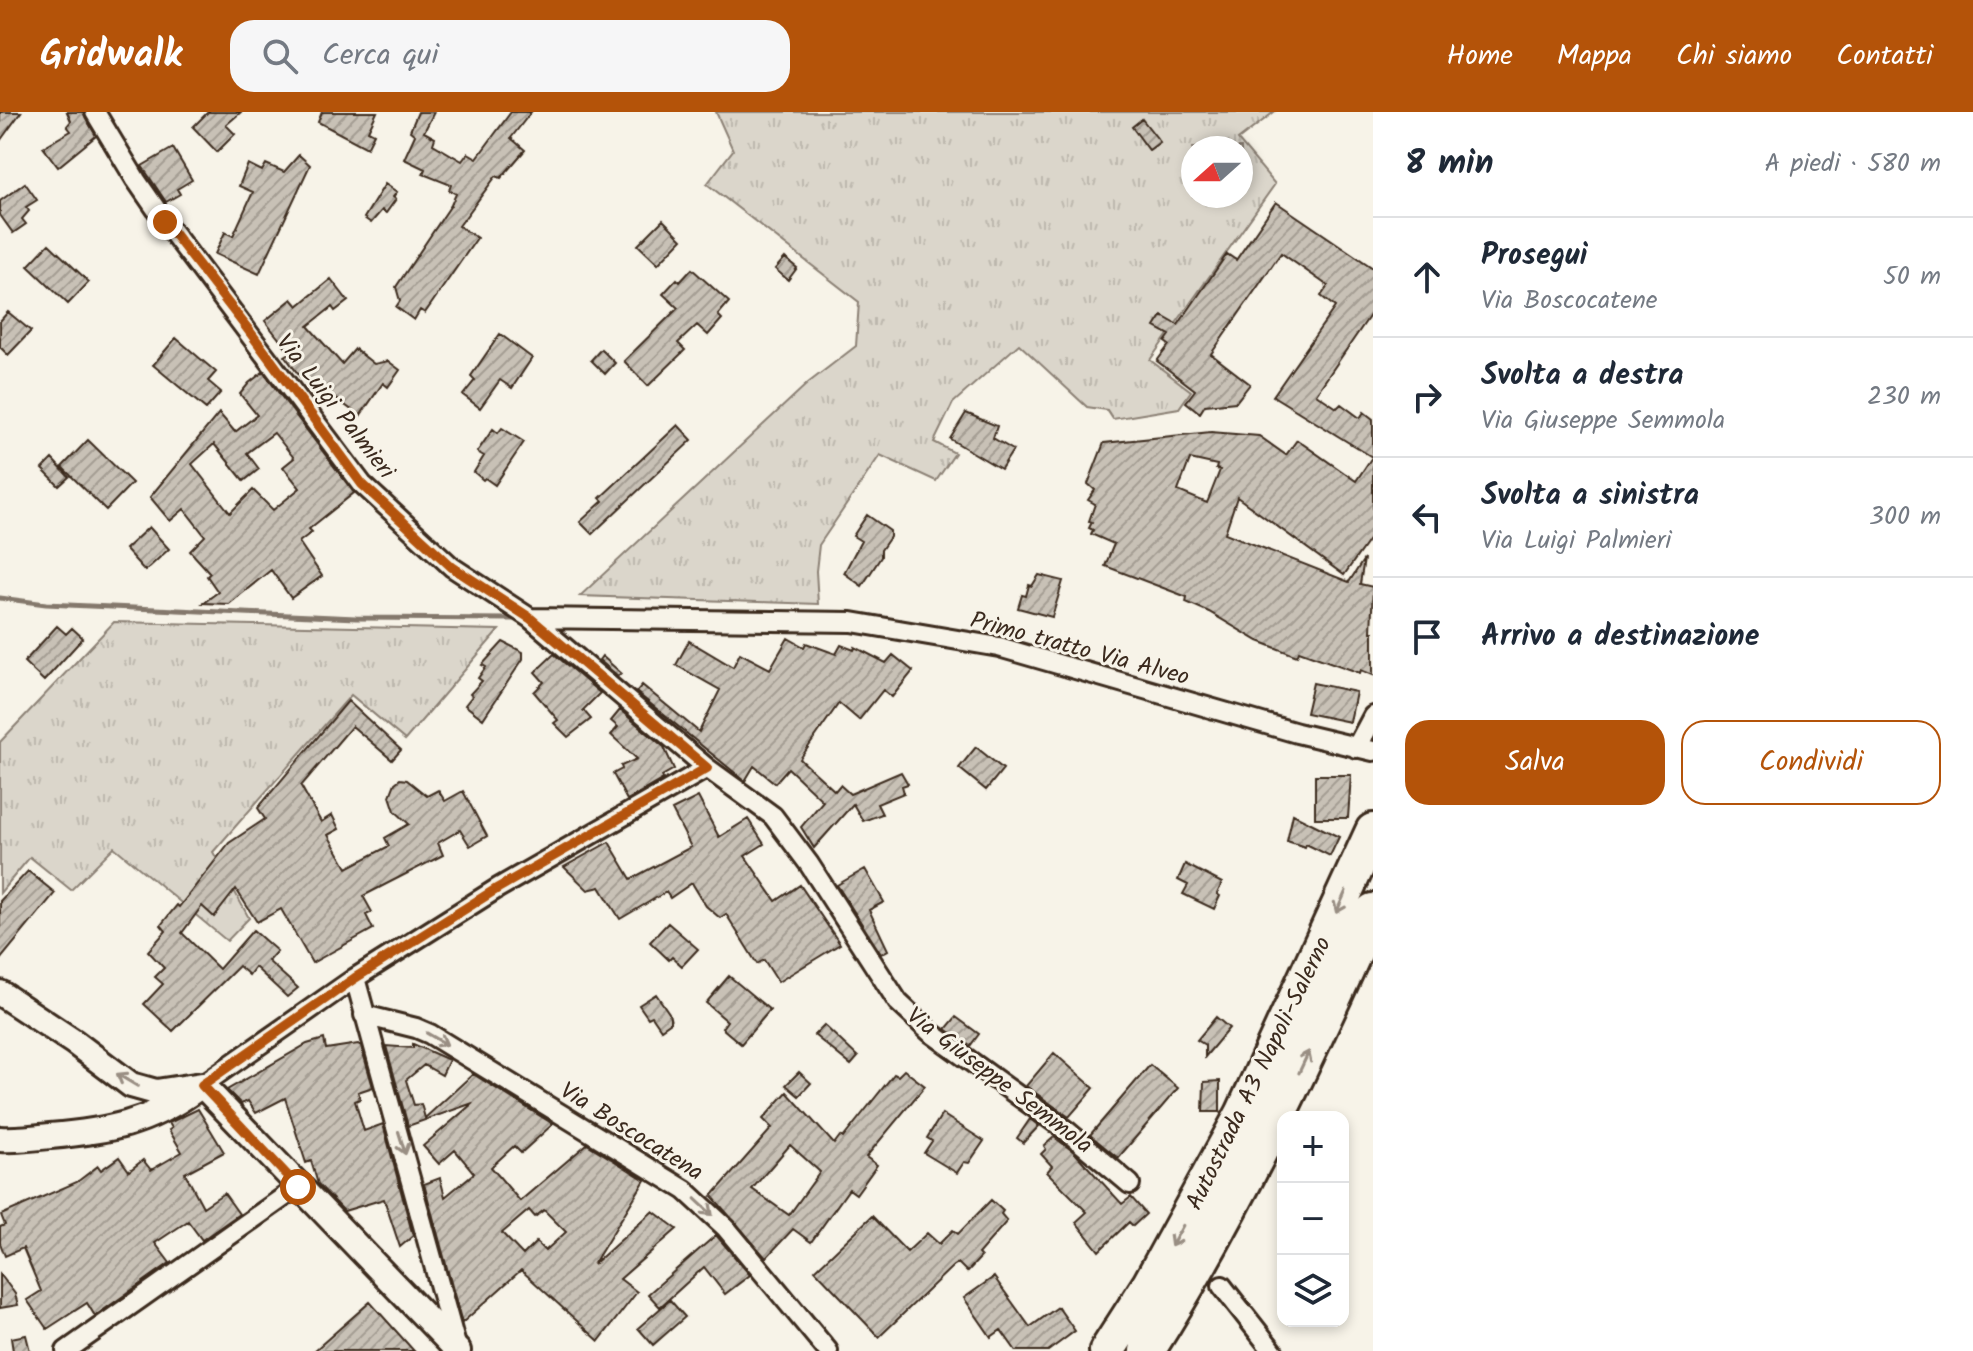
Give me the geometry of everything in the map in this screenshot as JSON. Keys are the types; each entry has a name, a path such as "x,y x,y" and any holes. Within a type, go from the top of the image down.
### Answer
{"highway":[{"name":"Autostrada A3 Napoli-Salerno","path":"1107,1351 1150,1284 1243,1114 1373,831"},
{"name":"Autostrada A3 Napoli-Salerno","path":"1147,1351 1179,1301 1265,1144 1373,911"},
{"path":"1088,1351 1111,1320 1150,1284"}],"street":[{"name":"Via Luigi Palmieri","path":"95,112 165,222 362,484 452,567 530,618 707,768"},
{"name":"Primo tratto Via Alveo","path":"530,618 852,622 999,647 1364,749"},
{"path":"1364,749 1373,716"},
{"path":"0,1139 76,1134 125,1126 173,1106 355,978 498,888 707,768"},
{"name":"Via Giuseppe Semmola","path":"707,768 773,816 809,864 898,1002 930,1032 1077,1138 1130,1184"},
{"path":"355,978 458,1351"},
{"path":"0,993 74,1042 131,1085 156,1092 202,1085"},
{"name":"Via Boscocatena","path":"364,1015 430,1034 685,1190 726,1228 828,1351"},
{"path":"202,1085 458,1351"},
{"path":"66,1351 298,1187"},
{"path":"1222,1286 1273,1351"}],"green space":[{"path":"716,112 1274,112 1243,136 1181,136 1181,208 1253,208 1253,158 1275,184 1150,360 1191,391 1179,408 1113,419 1107,410 1087,407 1019,344 953,403 934,442 955,453 936,481 880,455 819,545 816,571 818,604 580,596 808,383 856,346 859,302 707,184 733,150"},
{"path":"114,622 499,630 405,740 351,695 213,852 249,918 227,941 114,847 71,890 30,857 0,893 0,742"}],"building":[{"path":"0,112 21,112 0,141"},
{"path":"67,112 83,112 96,136 58,167 43,147 71,131 67,126 71,121"},
{"path":"208,112 241,112 226,125 235,134 217,152 193,127"},
{"path":"322,112 377,112 368,131 374,134 367,148 318,122"},
{"path":"418,112 434,112 424,132 435,138 433,144 462,161 468,153 477,158 511,112 531,112 511,138 525,150 501,178 496,176 459,226 477,238 425,313 420,310 414,320 396,307 400,301 396,287 456,194 449,190 451,185 423,174 425,169 404,159 415,135 410,131"},
{"path":"1142,119 1160,142 1149,150 1132,127"},
{"path":"173,148 192,180 177,189 180,194 166,202 142,166"},
{"path":"299,155 310,165 259,274 215,254 225,232 233,236 253,192 239,186 248,164 262,171 266,164 284,172"},
{"path":"25,183 37,200 26,207 29,211 22,219 26,224 13,233 0,215 0,201"},
{"path":"385,184 397,192 393,197 396,199 386,213 382,210 371,223 364,218"},
{"path":"1276,202 1373,268 1373,311 1316,394 1337,408 1341,404 1360,418 1364,412 1373,419 1373,534 1344,575 1237,497 1225,533 1349,582 1364,559 1360,584 1373,587 1373,675 1299,651 1297,656 1258,641 1186,602 1187,597 1105,566 1114,544 1091,534 1093,530 1089,528 1095,504 1088,500 1095,490 1088,484 1104,443 1211,432 1259,436 1286,455 1297,440 1356,481 1372,457 1273,396 1335,307 1321,296 1328,286 1281,253 1211,354 1250,384 1236,402 1205,405 1200,413 1186,402 1195,390 1157,361 1169,345 1165,342 1170,335 1155,327 1162,316 1178,325 1227,254 1236,260","holes":["1190,459 1217,465 1216,469 1220,470 1207,503 1178,491"]},
{"path":"663,220 682,239 658,264 638,245"},
{"path":"49,244 89,282 68,304 28,266"},
{"path":"785,258 797,268 788,280 775,269"},
{"path":"692,269 729,302 718,315 722,319 708,335 697,325 678,343 685,350 648,386 624,361 678,308 663,294"},
{"path":"331,279 348,301 335,311 332,307 308,326 342,364 355,349 374,364 388,361 400,370 388,387 383,383 360,416 320,387 317,392 301,378 285,356 290,353 265,321 292,299 298,306"},
{"path":"8,312 31,331 8,355 0,347 0,321"},
{"path":"500,334 532,358 512,388 500,380 480,408 463,395 475,380 471,376"},
{"path":"176,338 216,372 208,381 221,392 206,409 153,365"},
{"path":"601,349 615,363 605,374 591,360"},
{"path":"263,372 354,493 309,529 312,532 299,542 322,576 291,598 271,570 229,604 203,603 218,592 207,576 210,573 190,551 205,536 184,509 170,521 150,497 219,413 235,432 257,415 240,394","holes":["274,433 294,458 283,467 300,488 273,510 253,490 230,513 192,464 214,444 244,481 259,469 247,453"]},
{"path":"966,413 997,426 993,438 1013,450 1001,469 950,439"},
{"path":"678,425 692,440 592,534 580,522 603,501 600,498"},
{"path":"502,428 524,442 495,485 474,472 484,456 477,452 493,429 498,433"},
{"path":"88,440 132,483 106,510 62,467"},
{"path":"52,459 69,477 59,486 42,469"},
{"path":"867,515 890,531 890,537 862,586 844,573 861,541 853,536"},
{"path":"149,527 169,549 145,571 125,549"},
{"path":"1039,575 1063,581 1052,617 1018,608 1022,595 1026,596 1029,585 1032,586"},
{"path":"57,626 66,634 72,628 83,638 44,681 24,662"},
{"path":"788,638 804,647 806,643 836,654 841,645 854,650 855,647 886,663 893,655 913,671 892,697 883,690 859,720 839,703 800,759 835,791 840,785 850,794 901,772 908,784 902,786 904,793 877,804 882,814 863,821 853,804 814,848 801,827 823,801 788,768 775,783 754,766 745,781 636,692 642,685 699,732 720,690 676,665 689,641 733,667 740,653 770,669"},
{"path":"503,642 523,652 523,659 483,719 465,705 482,681 478,678 486,667 482,665"},
{"path":"554,654 600,693 583,710 591,719 568,737 554,723 558,720 534,692 544,682 535,672"},
{"path":"602,656 621,673 618,676 599,660"},
{"path":"1313,683 1356,692 1350,722 1306,713"},
{"path":"348,701 401,750 392,760 352,726 301,786 321,822 332,815 339,829 328,835 347,868 389,846 385,838 409,824 395,811 390,796 400,779 407,780 427,796 438,790 445,801 463,791 487,836 470,846 460,830 438,843 443,855 363,896 372,912 366,915 373,929 312,963 281,909 257,922 236,889 214,917 202,906 182,933 219,969 253,930 277,951 268,961 298,988 287,997 255,967 249,975 239,966 173,1031 144,1004 163,984 155,977 164,968 148,951 166,931 161,925 229,843 265,819 258,808"},
{"path":"620,710 664,747 674,769 627,800 613,774 622,769 621,766 637,759 611,735 618,727 611,721"},
{"path":"976,747 1003,769 986,790 959,768"},
{"path":"1315,775 1351,775 1348,818 1315,818"},
{"path":"698,797 719,837 748,819 764,844 745,856 776,901 800,885 840,944 778,982 764,960 757,964 726,914 720,918 706,906 692,883 670,898 666,892 620,919 600,887 588,890 564,867 609,842 631,879 691,847 672,810"},
{"path":"1293,814 1339,837 1330,856 1306,844 1305,847 1287,841"},
{"path":"1185,864 1222,883 1214,909 1183,894 1188,885 1178,880"},
{"path":"865,869 884,902 869,910 888,950 881,954 837,885"},
{"path":"28,871 55,893 0,960 0,901"},
{"path":"668,923 698,949 682,966 672,957 669,960 650,942"},
{"path":"729,976 770,1010 741,1044 722,1028 727,1021 706,1003"},
{"path":"656,994 669,1013 671,1022 661,1029 639,1005"},
{"path":"956,1017 979,1034 970,1046 946,1029"},
{"path":"1216,1017 1229,1028 1205,1057 1205,1045 1197,1040"},
{"path":"824,1025 858,1057 851,1065 814,1035"},
{"path":"324,1039 326,1049 361,1046 373,1087 358,1092 360,1099 355,1101 364,1131 383,1124 413,1236 400,1247 384,1199 344,1211 318,1184 311,1161 306,1163 285,1098 256,1113 248,1101 241,1104 227,1090 307,1044"},
{"path":"413,1044 449,1060 442,1075 424,1065 406,1080 414,1105 421,1104 425,1118 473,1074 553,1124 521,1153 514,1146 491,1167 520,1201 587,1144 645,1180 593,1265 653,1211 677,1229 620,1279 637,1292 599,1341 521,1270 462,1323 424,1184 440,1178 445,1197 474,1173 455,1150 439,1164 423,1146 473,1103 408,1126 386,1046 413,1048","holes":["529,1210 535,1217 544,1210 566,1232 545,1251 536,1242 523,1255 502,1233"]},
{"path":"1054,1053 1094,1088 1069,1117 1026,1086"},
{"path":"1150,1065 1178,1088 1118,1158 1090,1135"},
{"path":"904,1070 925,1086 866,1157 877,1165 856,1194 849,1189 811,1242 793,1229 766,1258 712,1196 772,1128 763,1119 787,1092 834,1144 840,1136 843,1138 894,1074 898,1076","holes":["790,1145 820,1172 789,1215 752,1189"]},
{"path":"799,1072 811,1083 799,1096 786,1085"},
{"path":"1220,1081 1220,1112 1203,1112 1204,1082"},
{"path":"198,1109 224,1152 185,1173 203,1207 224,1193 239,1214 202,1240 188,1221 155,1243 170,1263 95,1316 87,1303 47,1329 27,1300 41,1291 23,1248 5,1256 0,1243 0,1227 5,1225 1,1215 77,1182 98,1166 101,1170 119,1157 129,1171 143,1160 151,1170 182,1152 169,1130 172,1128 169,1123"},
{"path":"942,1114 984,1141 969,1163 964,1162 957,1173 924,1153 932,1141 927,1138"},
{"path":"1030,1119 1039,1126 1023,1143 1017,1138"},
{"path":"1054,1137 1074,1152 1122,1204 1131,1197 1146,1214 1133,1226 1129,1222 1099,1251 1076,1222 1087,1212 1047,1172 1052,1166 1041,1154 1046,1149 1044,1146"},
{"path":"991,1200 1003,1211 1001,1214 1007,1221 978,1254 981,1257 967,1272 958,1263 953,1266 879,1337 815,1270 872,1216 907,1252 927,1233 939,1244 953,1230 958,1234"},
{"path":"716,1235 750,1275 725,1294 704,1267 660,1307 648,1294"},
{"path":"0,1274 15,1294 18,1305 0,1308"},
{"path":"994,1277 1030,1327 1058,1307 1075,1331 1048,1351 1016,1351 1001,1330 991,1337 964,1298"},
{"path":"670,1300 685,1317 653,1345 638,1328"},
{"path":"370,1302 414,1351 314,1351"},
{"path":"26,1335 30,1351 13,1351 11,1338"}],"waterway":[{"path":"0,598 46,604 356,618 513,619"}],"route":[{"path":"165,222 362,484 452,567 530,618 707,768 498,888 355,978 202,1085 298,1187"}]}
